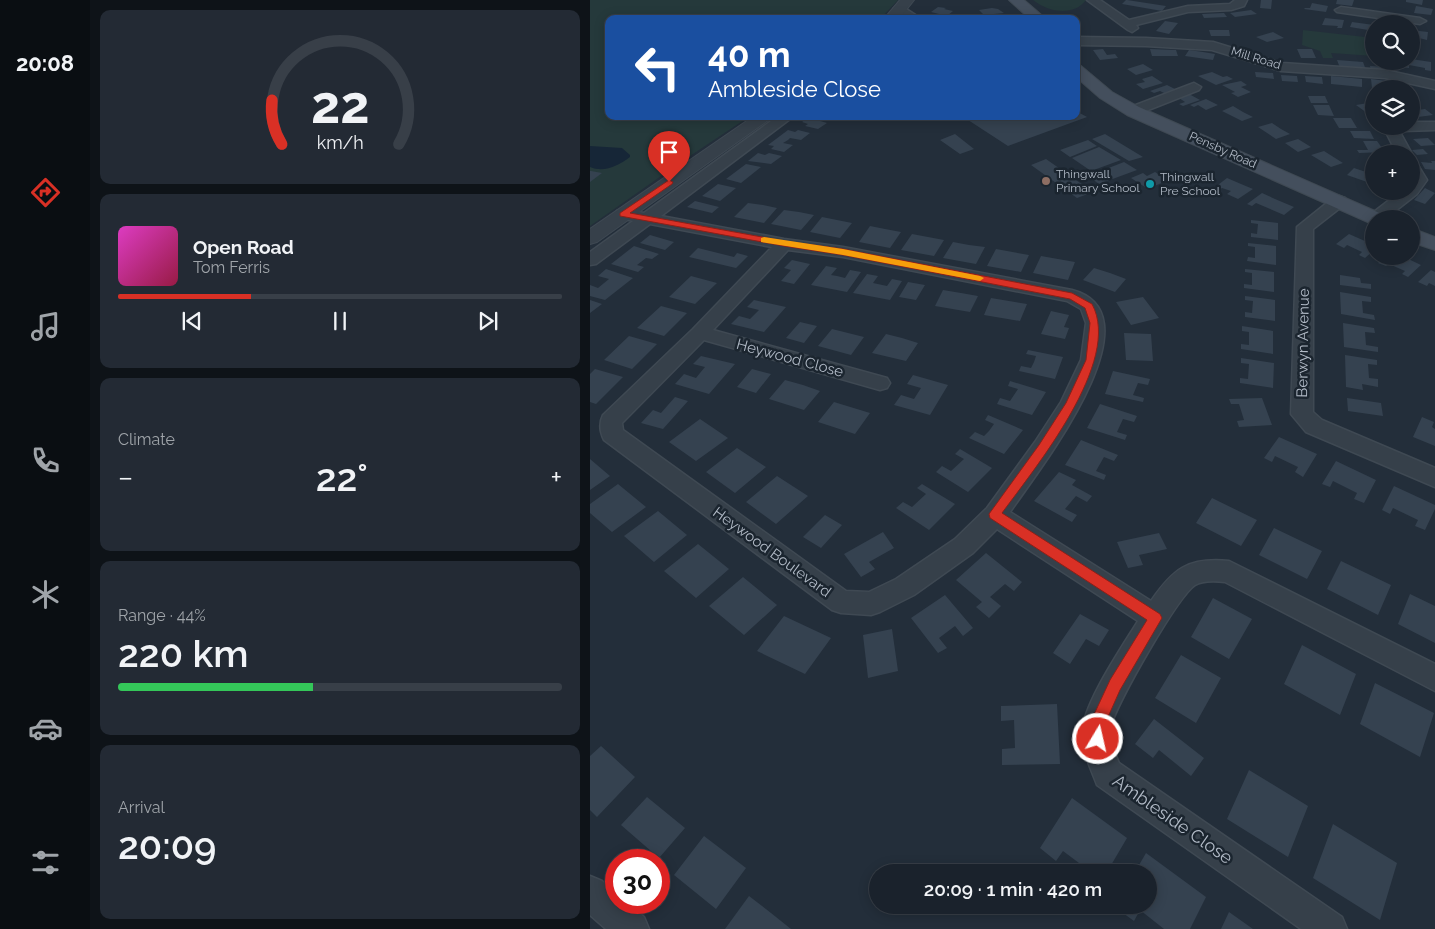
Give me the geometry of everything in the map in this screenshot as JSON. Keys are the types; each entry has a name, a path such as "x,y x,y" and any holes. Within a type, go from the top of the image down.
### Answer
{"main road":[{"path":"1016,0 1033,15"},
{"name":"Pensby Road","path":"1080,72 1106,94 1133,111 1365,213"},
{"path":"1420,238 1435,244"}],"street":[{"path":"1093,0 1130,26 1188,9 1231,7 1240,4 1241,0"},
{"path":"1341,10 1376,15 1380,0"},
{"name":"Mill Road","path":"1080,41 1145,39 1213,46 1281,67 1385,74 1435,85"},
{"path":"1133,111 1194,87"},
{"path":"590,238 760,120"},
{"path":"590,260 781,120"},
{"path":"1420,126 1435,126"},
{"path":"1386,210 1399,200"},
{"name":"Berwyn Avenue","path":"1339,202 1304,227 1302,414 1314,426 1435,478"},
{"name":"Heywood Boulevard","path":"623,214 784,244 843,252 1072,296 1089,306 1095,323 1091,360 1071,404 1043,448 995,514 964,546 904,587 870,604 841,602 612,434 611,421 700,333 784,244"},
{"name":"Heywood Close","path":"700,333 880,382"},
{"path":"995,514 1155,618"},
{"name":"Ambleside Close","path":"1330,929 1108,774 1099,752 1097,726 1115,685 1171,592 1185,578 1210,569 1229,572 1435,678"},
{"path":"590,893 632,929"}],"green space":[{"path":"590,0 898,0 884,15 605,15 605,120 744,120 590,226"},
{"path":"1033,0 1086,0 1074,9 1060,11 1053,10"},
{"path":"1303,30 1365,37 1365,55 1331,53 1333,58 1323,58 1320,51 1302,45"}],"water":[{"path":"590,146 622,148 630,157 611,168 595,169 590,167"}],"building":[{"path":"1126,0 1166,6 1162,11 1122,4"},
{"path":"1261,0 1272,0 1271,9 1260,8"},
{"path":"1337,0 1354,0 1352,6 1336,4"},
{"path":"1406,0 1423,0 1422,5 1406,2"},
{"path":"1312,3 1328,6 1326,12 1304,9 1310,8"},
{"path":"1416,6 1433,9 1431,15 1414,13"},
{"path":"938,7 953,11 948,15 931,12"},
{"path":"992,8 1004,13 984,15 979,10"},
{"path":"1251,10 1257,14 1235,17 1230,13"},
{"path":"1224,13 1227,17 1204,18 1202,14"},
{"path":"1325,18 1344,20 1342,28 1322,25"},
{"path":"1165,21 1178,23 1169,34 1156,31"},
{"path":"1352,22 1365,24 1365,30 1350,27"},
{"path":"1209,30 1229,30 1230,36 1211,36"},
{"path":"1420,31 1428,32 1427,40 1420,38"},
{"path":"1273,32 1284,38 1267,42 1256,37"},
{"path":"1103,49 1107,55 1115,54 1118,58 1100,60 1093,50"},
{"path":"1150,49 1176,50 1178,56 1152,56"},
{"path":"1297,49 1312,49 1316,58 1301,58"},
{"path":"1189,50 1215,54 1213,60 1185,56"},
{"path":"1337,60 1363,62 1365,70 1340,68"},
{"path":"1420,60 1431,62 1431,71 1425,70 1425,68 1420,67"},
{"path":"1143,64 1153,70 1136,75 1127,69"},
{"path":"1371,70 1390,70 1390,72"},
{"path":"1212,72 1233,79 1216,85 1198,76"},
{"path":"1255,72 1273,73 1274,79 1256,77"},
{"path":"1281,75 1297,76 1298,82 1282,81"},
{"path":"1152,76 1163,83 1143,89 1136,84 1145,82 1142,79"},
{"path":"1305,76 1322,77 1323,84 1306,82"},
{"path":"1331,76 1362,79 1362,87 1331,84"},
{"path":"1241,81 1247,85 1241,87 1251,92 1238,97 1231,93 1235,92 1222,85"},
{"path":"1167,85 1177,90 1166,94 1160,91 1154,93 1150,91"},
{"path":"1189,94 1200,100 1183,106 1179,104 1185,102 1179,98"},
{"path":"1308,96 1325,96 1328,103 1311,103"},
{"path":"1206,99 1218,105 1206,110 1198,105 1194,107 1190,105"},
{"path":"1365,104 1365,112 1356,105"},
{"path":"1313,105 1329,105 1334,116 1318,115"},
{"path":"1233,106 1253,117 1242,121 1222,111"},
{"path":"1425,109 1433,115 1420,117 1420,110"},
{"path":"1080,113 1087,117 1080,120"},
{"path":"1333,118 1351,118 1357,128 1339,128"},
{"path":"805,120 817,120 827,123 818,129 805,126 808,124 802,122"},
{"path":"968,120 1079,120 1008,146"},
{"path":"1272,123 1290,134 1276,139 1258,127"},
{"path":"788,130 810,133 801,140 790,138 783,143 793,145 784,152 771,149 774,146 768,145"},
{"path":"1350,131 1365,131 1365,135 1372,135 1374,139 1354,138"},
{"path":"955,134 974,149 960,154 940,140"},
{"path":"1105,134 1143,157 1129,161 1092,139"},
{"path":"1428,138 1435,145 1421,146 1413,139"},
{"path":"1298,139 1311,147 1298,152 1285,143"},
{"path":"1088,140 1097,146 1070,157 1060,150"},
{"path":"1363,141 1377,141 1380,145 1365,145"},
{"path":"1099,147 1121,160 1091,171 1072,158"},
{"path":"1420,149 1423,149 1428,154 1420,155"},
{"path":"1357,150 1365,150 1365,153 1359,153"},
{"path":"1324,151 1343,163 1331,167 1311,155"},
{"path":"758,153 782,156 771,164 748,161"},
{"path":"1046,159 1093,192 1077,198 1031,165"},
{"path":"1431,161 1435,161 1435,170 1425,169 1421,162 1432,163"},
{"path":"1124,162 1137,170 1099,184 1088,176"},
{"path":"746,164 761,167 741,183 726,179"},
{"path":"1354,168 1365,172 1365,181 1347,175"},
{"path":"591,171 602,173 590,182"},
{"name":"Thingwall Pre School","path":"1155,172 1168,180 1148,189 1131,178 1143,173 1147,176"},
{"path":"1227,178 1253,189 1238,199 1227,194 1231,191 1214,188"},
{"path":"718,184 736,188 720,201 702,196"},
{"path":"1425,188 1435,193 1425,204 1414,200 1420,200 1420,193"},
{"path":"1262,193 1294,207 1284,215 1256,203 1252,206 1247,204"},
{"path":"695,201 719,207 712,213 687,207"},
{"path":"748,203 777,208 764,223 734,217"},
{"path":"784,210 814,215 801,230 771,224"},
{"path":"822,217 852,223 840,238 810,232"},
{"path":"1251,220 1278,223 1278,240 1251,237 1251,233 1257,234 1258,224 1251,223"},
{"path":"870,226 901,232 890,248 859,242"},
{"path":"912,234 944,240 934,256 901,250"},
{"path":"1349,234 1365,241 1365,258 1359,255 1362,252 1347,245 1344,248 1336,244"},
{"path":"650,235 674,242 665,250 640,243"},
{"path":"953,242 985,247 976,264 943,258"},
{"path":"1248,243 1276,246 1276,265 1247,261 1248,257 1255,258 1255,247 1248,246"},
{"path":"634,246 659,254 652,259 646,258 637,265 644,267 638,272 611,264"},
{"path":"698,248 734,257 737,253 748,256 736,268 689,257"},
{"path":"996,249 1029,255 1021,272 987,266"},
{"path":"1041,256 1075,262 1068,280 1033,273"},
{"path":"792,260 810,264 794,284 781,281 791,270 784,268"},
{"path":"1391,265 1421,265 1408,277 1402,274 1405,271"},
{"path":"826,266 837,268 831,275 845,278 850,270 861,272 847,292 811,285"},
{"path":"1094,268 1126,279 1115,292 1083,280"},
{"path":"606,269 633,278 605,300 590,296 590,285 598,288 609,279 598,276"},
{"path":"1245,269 1274,272 1274,292 1244,288 1244,284 1252,285 1252,273 1245,272"},
{"path":"1431,270 1435,272 1435,286 1429,283 1427,286 1418,282"},
{"path":"867,274 878,276 873,283 887,286 892,279 902,281 890,300 853,293"},
{"path":"1340,275 1360,278 1361,283 1371,284 1371,289 1340,285"},
{"path":"691,276 717,283 695,304 669,297"},
{"path":"908,282 925,285 916,300 899,297"},
{"path":"943,290 978,296 970,312 935,306"},
{"path":"1340,292 1371,297 1371,302 1362,301 1363,313 1374,315 1375,320 1341,314"},
{"path":"1245,296 1275,300 1275,321 1245,317 1245,312 1252,313 1253,301 1245,300"},
{"path":"1143,297 1159,318 1131,325 1116,302"},
{"path":"991,298 1027,304 1020,321 984,315"},
{"path":"590,300 602,304 590,313"},
{"path":"754,300 786,307 764,332 731,324 739,316 750,319 759,310 747,307"},
{"path":"661,306 687,313 664,336 637,328"},
{"path":"1051,311 1069,315 1064,327 1069,328 1065,339 1041,334"},
{"path":"800,322 817,326 804,343 786,338"},
{"path":"1343,323 1374,328 1375,333 1365,332 1366,345 1378,347 1378,352 1344,347"},
{"path":"1242,326 1273,331 1273,354 1241,349 1241,344 1249,345 1249,332 1242,331"},
{"path":"832,329 864,337 851,355 818,346"},
{"path":"1124,333 1151,334 1153,361 1126,360"},
{"path":"886,334 918,343 906,361 872,353"},
{"path":"629,336 657,344 632,369 604,360"},
{"path":"1028,350 1063,357 1055,379 1019,371 1021,366 1031,368 1034,362 1036,356 1026,354"},
{"path":"1345,355 1377,360 1377,365 1368,364 1369,378 1378,379 1378,387 1362,384 1363,390 1346,387"},
{"path":"701,356 735,364 709,394 675,384 684,374 696,378 705,367 693,364"},
{"path":"1241,358 1274,363 1273,388 1240,383 1240,378 1248,379 1249,364 1241,363"},
{"path":"595,369 623,377 596,404 590,402 590,374"},
{"path":"752,369 771,374 756,393 737,387"},
{"path":"1113,371 1150,379 1148,385 1138,383 1133,395 1144,398 1143,402 1105,394"},
{"path":"913,375 948,385 930,415 894,405 901,395 914,399 921,388 907,384"},
{"path":"785,380 820,391 804,410 769,399"},
{"path":"1010,381 1046,392 1032,415 997,404 1000,398 1010,401 1018,389 1008,386"},
{"path":"675,397 688,401 663,429 641,423 653,410 661,413"},
{"path":"1262,398 1272,425 1239,427 1237,421 1244,420 1239,404 1231,404 1229,399"},
{"path":"1347,398 1381,403 1383,416 1348,411"},
{"path":"834,402 870,413 855,434 818,422"},
{"path":"1100,404 1137,416 1134,422 1123,419 1117,432 1127,435 1125,440 1087,428"},
{"path":"988,415 1023,430 1004,454 969,438 975,432 984,436 989,431 994,424 985,420"},
{"path":"1422,417 1434,422 1432,427 1435,429 1435,446 1413,437"},
{"path":"700,419 728,438 696,461 669,442"},
{"path":"1279,437 1317,454 1303,477 1295,472 1298,467 1275,456 1272,462 1264,458"},
{"path":"1081,440 1118,455 1114,461 1104,457 1096,471 1106,475 1104,480 1065,465"},
{"path":"737,448 766,467 735,493 706,472"},
{"path":"960,449 992,468 968,492 936,472 942,466 951,471 964,459 955,454"},
{"path":"590,459 610,476 590,490"},
{"path":"1336,461 1376,480 1364,503 1354,499 1357,493 1333,481 1330,487 1322,484"},
{"path":"1059,472 1076,480 1072,485 1092,496 1087,502 1076,496 1065,509 1077,515 1072,522 1034,501"},
{"path":"777,476 808,496 776,524 746,502"},
{"path":"618,484 646,507 612,532 590,513 590,504"},
{"path":"922,484 955,504 929,530 896,508 903,502 912,507 926,494 917,488"},
{"path":"1394,486 1435,505 1425,530 1415,526 1418,520 1393,508 1390,514 1382,510"},
{"path":"1212,498 1257,520 1241,546 1196,523"},
{"path":"658,511 687,535 654,562 624,536"},
{"path":"825,515 842,525 821,548 803,537"},
{"path":"1274,528 1322,551 1307,579 1259,555"},
{"path":"883,532 894,548 869,562 875,569 861,577 844,554"},
{"path":"1159,533 1167,549 1139,555 1143,565 1128,568 1117,542"},
{"path":"698,544 729,569 696,598 664,571"},
{"path":"986,553 1022,582 1014,591 1005,584 990,597 1001,606 989,618 976,607 982,602 956,580"},
{"path":"1341,561 1391,585 1378,615 1327,589"},
{"path":"743,577 777,605 744,635 709,606"},
{"path":"1410,594 1435,606 1435,643 1398,624"},
{"path":"945,595 973,628 963,636 955,626 939,638 947,648 938,653 911,618"},
{"path":"1213,598 1252,619 1229,659 1191,637"},
{"path":"1080,614 1109,630 1099,646 1086,639 1070,664 1053,653"},
{"path":"784,616 831,638 805,674 757,651"},
{"path":"892,629 898,671 868,678 863,635"},
{"path":"1302,645 1356,674 1340,715 1284,684"},
{"path":"1181,655 1221,678 1196,723 1155,698"},
{"path":"1375,683 1434,713 1420,757 1360,724"},
{"path":"1057,704 1060,764 1002,765 1002,749 1015,748 1014,720 1001,721 1001,706"},
{"path":"1154,719 1204,758 1191,776 1159,750 1153,758 1135,744"},
{"path":"601,746 635,777 597,817 590,810 590,756"},
{"path":"1249,770 1308,806 1288,857 1227,819"},
{"path":"647,797 685,828 667,849 649,849 621,825"},
{"path":"1072,798 1127,838 1112,864 1080,864 1063,851 1056,861 1040,848"},
{"path":"1333,824 1397,863 1380,920 1313,878"},
{"path":"704,836 746,868 716,909 674,875"},
{"path":"1146,853 1206,897 1190,929 1164,929 1145,914 1157,914 1157,864 1140,864"},
{"path":"749,896 771,913 791,929 725,929"},
{"path":"1229,912 1253,929 1221,929"},
{"path":"1124,914 1138,914 1134,921"}],"slow traffic":[{"path":"764,240 843,252 980,278"}],"place":[{"name":"Thingwall Primary School","path":"1046,181"},
{"name":"Thingwall Pre School","path":"1150,184"}],"route":[{"path":"669,182 623,214 784,244 843,252 1072,296 1089,306 1095,323 1091,360 1071,404 1043,448 995,514 1155,618 1115,685 1097,726 1098,739"}]}
